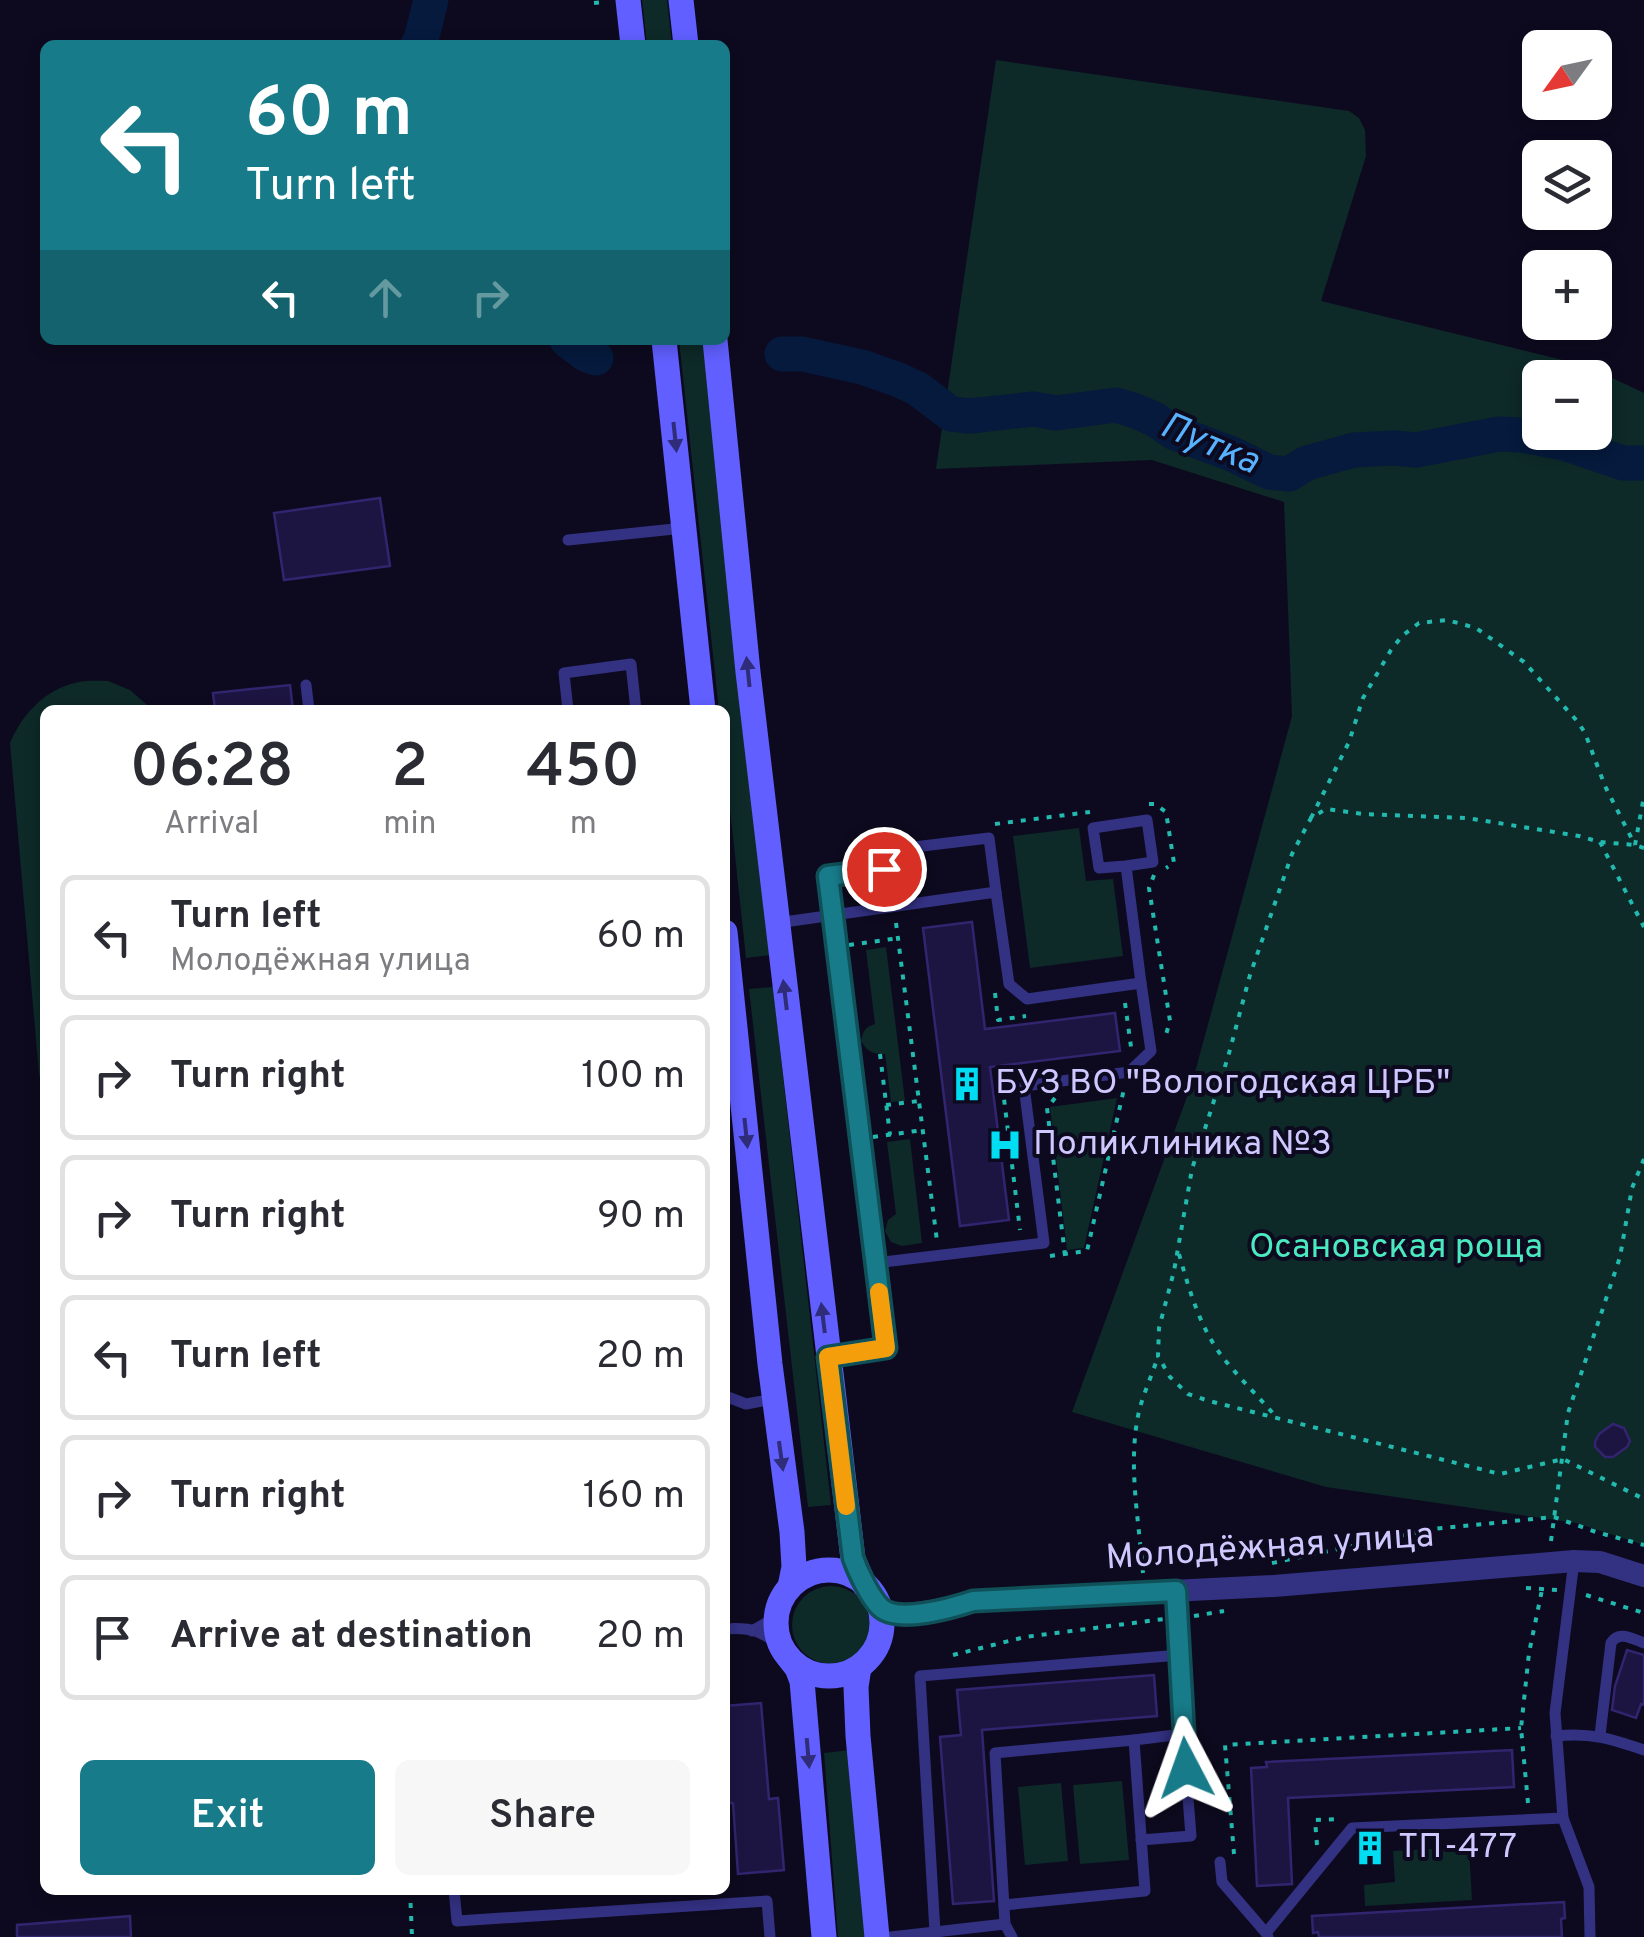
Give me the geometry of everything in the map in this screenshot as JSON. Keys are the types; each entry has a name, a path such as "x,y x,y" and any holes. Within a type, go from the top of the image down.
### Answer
{"main road":[{"path":"628,0 632,40"},
{"path":"681,0 685,40"},
{"path":"665,345 702,705"},
{"path":"715,345 748,672 853,1558 881,1610 876,1648 859,1666 840,1675 808,1672 787,1654"},
{"path":"730,980 774,1399 792,1532 794,1567 776,1629 802,1681 821,1937"},
{"path":"784,1597 810,1574 833,1571 856,1578 881,1610"},
{"path":"859,1666 858,1736 877,1937"}],"street":[{"name":"Молодёжная улица","path":"881,1610 948,1610 973,1601 1274,1586 1574,1561 1600,1562 1644,1576"}],"lane":[{"path":"568,540 684,528"},
{"path":"567,705 564,674 631,664 635,705"},
{"path":"306,685 308,705"},
{"path":"1147,820 1153,862 1126,866 1099,868 1093,828 1147,820"},
{"path":"828,1357 886,1348 828,876 884,869 881,851 989,838 1008,984 1028,999 1141,984"},
{"path":"875,1263 1044,1243 1024,1086 1129,1072 1151,1051 1126,866"},
{"path":"777,924 996,892"},
{"path":"730,1398 746,1404 774,1399"},
{"path":"1574,1561 1555,1713 1563,1818 1589,1887 1590,1937"},
{"path":"1141,1840 1192,1836 1176,1591"},
{"path":"752,1631 770,1620 784,1597"},
{"path":"730,1629 746,1627 761,1632 787,1654"},
{"path":"1600,1736 1614,1638 1620,1635 1644,1643"},
{"path":"935,1932 920,1676 1180,1655"},
{"path":"1012,1937 1005,1924 995,1754 1183,1734"},
{"path":"1556,1736 1600,1736 1644,1750"},
{"path":"1004,1906 1145,1890 1134,1740"},
{"path":"1220,1862 1222,1882 1267,1935 1352,1828 1563,1818"},
{"path":"454,1895 456,1922 768,1901 770,1937"},
{"path":"693,1895 694,1904"},
{"path":"891,1937 1005,1924"}],"path":[{"path":"1143,1580 1134,1493 1138,1415 1158,1356 1160,1328 1192,1169 1250,975 1292,854 1350,742 1363,698 1402,636 1419,623 1448,620 1476,628 1524,662 1585,733 1605,786 1635,845"},
{"path":"1635,845 1644,796"},
{"path":"1136,806 1155,804 1166,812 1174,863 1154,874 1149,888 1170,1020 1165,1039"},
{"path":"1310,818 1326,809 1467,818 1644,848"},
{"path":"984,825 1097,811"},
{"path":"1600,842 1644,927"},
{"path":"896,922 938,1256"},
{"path":"837,946 899,938"},
{"path":"994,983 998,1020 1035,1015"},
{"path":"1125,1003 1132,1058"},
{"path":"880,1054 890,1135"},
{"path":"1020,1072 1001,1074 1020,1230"},
{"path":"1047,1257 1087,1252 1124,1090 1141,1086"},
{"path":"1054,1098 1047,1108 1064,1254"},
{"path":"886,1105 919,1101"},
{"path":"860,1138 923,1130"},
{"path":"1528,1809 1521,1728 1529,1653 1548,1563 1568,1413 1620,1257 1632,1188 1644,1159"},
{"path":"1178,1250 1186,1286 1220,1354 1278,1418"},
{"path":"1158,1356 1170,1377 1188,1394 1500,1474 1563,1460 1644,1499"},
{"path":"1258,1565 1433,1528 1554,1517 1644,1545"},
{"path":"1542,1589 1570,1592 1644,1613"},
{"path":"1234,1854 1225,1746 1521,1728"},
{"path":"1308,1882 1318,1853 1315,1820 1354,1818"},
{"path":"410,1895 412,1937"}],"green space":[{"path":"642,0 667,0 671,40 646,40"},
{"name":"Осановская роща","path":"996,60 1349,111 1359,118 1365,130 1366,156 1321,301 1562,360 1522,360 1522,450 1612,450 1612,378 1644,393 1644,1545 1576,1523 1326,1487 1072,1412 1192,1083 1292,716 1284,502 1152,460 936,469"},
{"path":"680,345 705,345 771,955 746,958 730,809 730,705 718,705"},
{"path":"108,681 130,690 147,705 40,705 40,1077 10,743 21,723 44,698 79,682"},
{"path":"1079,828 1086,881 1113,879 1123,956 1030,968 1013,836"},
{"path":"886,947 905,1101 891,1102 885,1054 871,1052 861,1041 865,1030 875,1024 866,950"},
{"path":"773,987 831,1505 808,1507 749,989"},
{"path":"1117,1098 1084,1248 1067,1250 1050,1107"},
{"path":"910,1139 922,1243 902,1246 891,1242 885,1231 888,1220 896,1214 887,1142"},
{"path":"831,1586 859,1597 870,1625 859,1653 831,1664 803,1653 792,1625 803,1597"},
{"path":"851,1750 867,1937 838,1937 824,1753"},
{"path":"1122,1781 1129,1860 1080,1864 1073,1785"},
{"path":"1061,1783 1068,1861 1025,1865 1018,1787"},
{"path":"1469,1847 1472,1900 1365,1906 1364,1885 1395,1882 1393,1851"}],"building":[{"path":"380,498 390,566 284,580 274,513"},
{"path":"290,685 292,705 214,705 213,693"},
{"name":"БУЗ ВО \"Вологодская ЦРБ\"","path":"972,922 985,1029 1115,1013 1120,1051 990,1067 1009,1220 960,1226 923,928"},
{"path":"1613,1424 1624,1428 1630,1441 1613,1457 1605,1457 1595,1442"},
{"path":"1627,1650 1644,1655 1644,1705 1641,1704 1636,1718 1612,1710"},
{"path":"1154,1675 1157,1716 982,1730 994,1901 953,1904 940,1737 961,1735 957,1690"},
{"path":"761,1703 769,1799 778,1798 784,1870 738,1874 730,1803 730,1706"},
{"path":"1512,1750 1514,1787 1288,1798 1292,1884 1257,1886 1251,1768 1267,1767 1266,1762"},
{"path":"1564,1902 1562,1937 1319,1937 1318,1932 1313,1933 1312,1916"},
{"path":"130,1916 131,1937 17,1937 17,1925"}],"waterway":[{"name":"Путка","path":"421,40 431,0"},
{"name":"Путка","path":"573,345 596,358"},
{"name":"Путка","path":"782,354 802,354 862,367 899,380 951,414 970,416 1034,409 1056,413 1116,405 1269,472 1289,474 1307,463 1354,450 1416,450 1499,434 1564,443 1623,463 1644,463"}],"slow traffic":[{"path":"846,1506 828,1357 886,1348 879,1292"}],"place":[{"name":"БУЗ ВО \"Вологодская ЦРБ\"","path":"967,1084"},
{"name":"Поликлиника №3","path":"1005,1145"},
{"name":"ТП-477","path":"1370,1848"}],"route":[{"path":"884,869 828,876 886,1348 828,1357 853,1558 879,1606 894,1614 948,1610 973,1601 1176,1591 1186,1768"}]}
